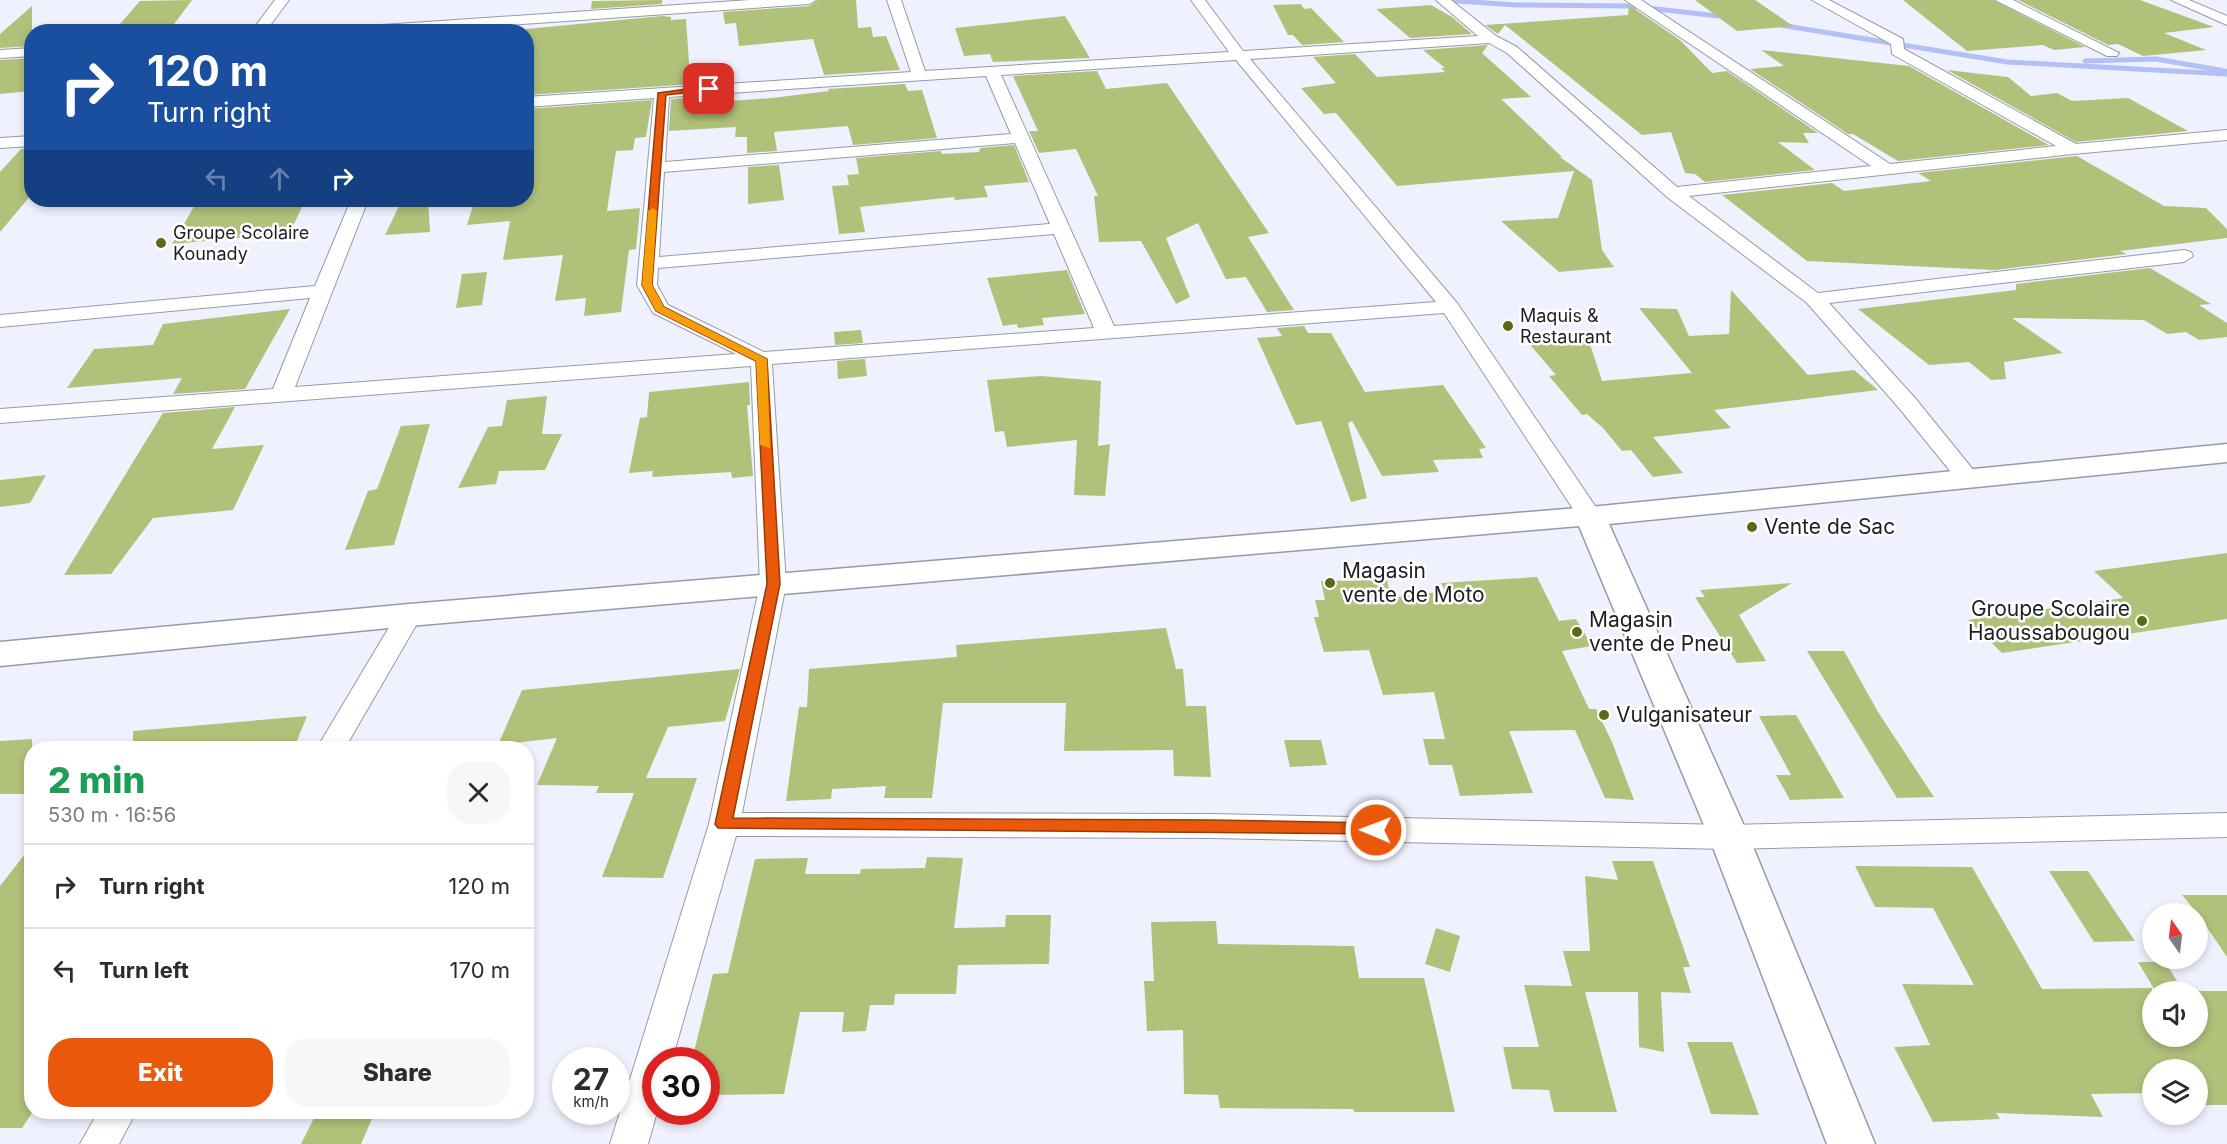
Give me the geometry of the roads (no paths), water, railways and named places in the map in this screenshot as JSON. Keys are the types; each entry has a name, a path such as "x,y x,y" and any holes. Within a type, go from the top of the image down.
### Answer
{"street":[{"path":"264,24 282,0"},
{"path":"456,24 809,0"},
{"path":"894,0 919,75"},
{"path":"1198,0 1239,55 1450,307 1590,516 1729,837 1851,1144"},
{"path":"1819,0 1898,43 1897,51 2073,149"},
{"path":"2002,0 2112,53"},
{"path":"2178,0 2227,21"},
{"path":"1634,1 1888,170"},
{"path":"1448,3 1491,39 1512,50 1673,193 1814,299 1907,404 1967,477"},
{"path":"534,101 1491,39"},
{"path":"0,54 24,52"},
{"path":"991,70 1107,333"},
{"path":"662,93 647,285 660,309 761,359"},
{"path":"1673,193 2073,149 2227,135"},
{"path":"656,168 1021,138"},
{"path":"0,143 24,142"},
{"path":"281,395 357,207"},
{"path":"648,263 1060,228"},
{"path":"1814,299 2184,256"},
{"path":"0,321 325,291"},
{"path":"0,416 1450,307"},
{"path":"629,1144 724,824 773,584 761,359"},
{"path":"1,655 409,615 1590,516 2227,453"},
{"path":"335,741 409,615"},
{"path":"724,824 1211,826 1729,837 2227,825"},
{"path":"99,1144 114,1119"}],"waterway":[{"path":"1443,0 1516,5 1630,6 1727,17"},
{"path":"1780,25 2007,62 2227,74"},
{"path":"2085,61 2156,59 2225,71"}],"place":[{"name":"Groupe Scolaire Kounady","path":"161,243"},
{"name":"Maquis & Restaurant","path":"1508,326"},
{"name":"Vente de Sac","path":"1752,527"},
{"name":"Magasin vente de Moto","path":"1330,583"},
{"name":"Groupe Scolaire Haoussabougou","path":"2142,621"},
{"name":"Magasin vente de Pneu","path":"1577,632"},
{"name":"Vulganisateur","path":"1604,715"}]}
